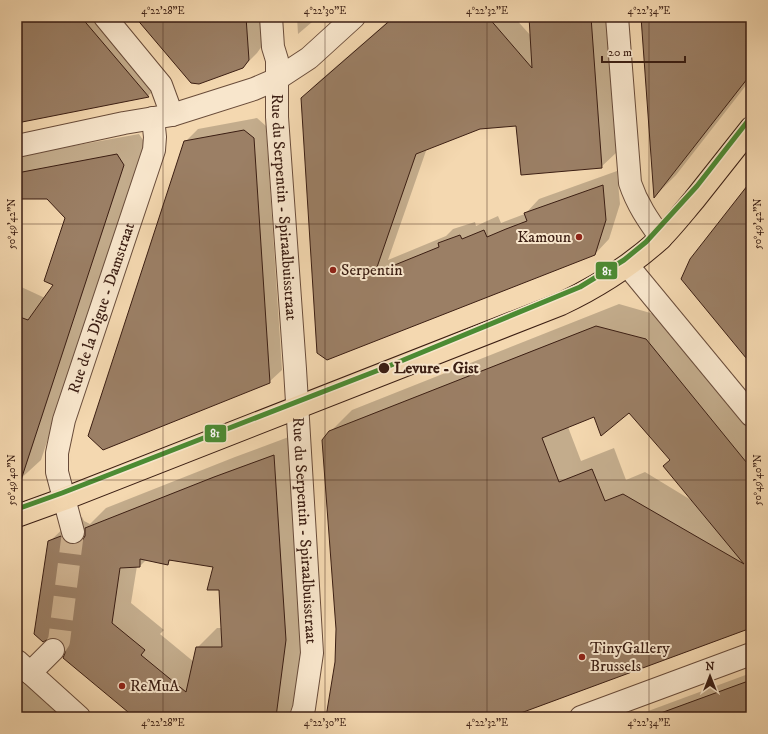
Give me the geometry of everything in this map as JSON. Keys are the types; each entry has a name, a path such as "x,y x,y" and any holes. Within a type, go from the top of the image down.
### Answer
{"main road":[{"path":"17,516 64,499 561,304 600,284 628,266 661,238 751,128"}],"street":[{"name":"Rue de la Digue - Damstraat","path":"73,532 57,472 56,453 64,420 154,150 155,137 162,117 162,85 105,17"},
{"name":"Rue du Serpentin - Spiraalbuisstraat","path":"271,17 273,47 277,60 277,117 312,653 302,717"},
{"path":"17,146 124,123 162,117 254,89 277,79 309,58 354,17"},
{"path":"617,17 630,183 635,197 649,222 661,238"},
{"path":"628,266 751,415"},
{"path":"53,650 24,667 79,717"},
{"path":"581,717 751,654"}],"building":[{"path":"17,17 81,17 149,97 17,123"},
{"path":"135,17 246,17 249,60 243,68 199,84 191,83"},
{"path":"394,17 488,17 532,68 529,17 591,17 602,168 521,175 516,126 480,129 416,154 375,273 439,247 438,243 460,235 462,239 484,230 487,237 527,221 524,213 603,185 606,220 595,255 327,360 317,353 301,98"},
{"path":"641,17 751,17 751,74 654,198"},
{"path":"244,130 254,138 270,383 103,450 88,436 184,141"},
{"path":"117,154 124,165 21,480 17,479 17,316 28,320 53,285 44,281 65,218 47,199 17,199 17,173"},
{"path":"751,181 751,364 681,279 690,259"},
{"path":"596,326 646,339 751,468 751,628 510,717 326,717 335,662 336,629 322,440 329,431","holes":["629,413 670,460 663,466 744,564 623,494 605,501 592,469 559,482 542,438 594,417 601,436"]},
{"path":"274,455 286,640 276,717 134,717 63,658 65,647 62,641 56,638 50,638 43,642 34,634 48,541 61,536 64,541 69,544 77,544 82,541 85,536 85,528","holes":["140,559 168,565 169,560 213,567 207,590 219,590 222,647 196,647 186,692 141,655 145,650 112,623 120,568 140,567"]},
{"path":"751,680 751,717 658,717 658,714"}],"tunnel":[{"path":"53,650 59,641 73,532"}],"transit line":[{"name":"81","path":"17,509 62,493 384,368 580,287 624,260 646,242 697,186 751,117"}],"place":[{"name":"Kamoun","path":"579,237"},
{"name":"Serpentin","path":"333,270"},
{"name":"Levure - Gist","path":"384,368"},
{"name":"TinyGallery Brussels","path":"582,657"},
{"name":"ReMuA","path":"122,686"}]}
